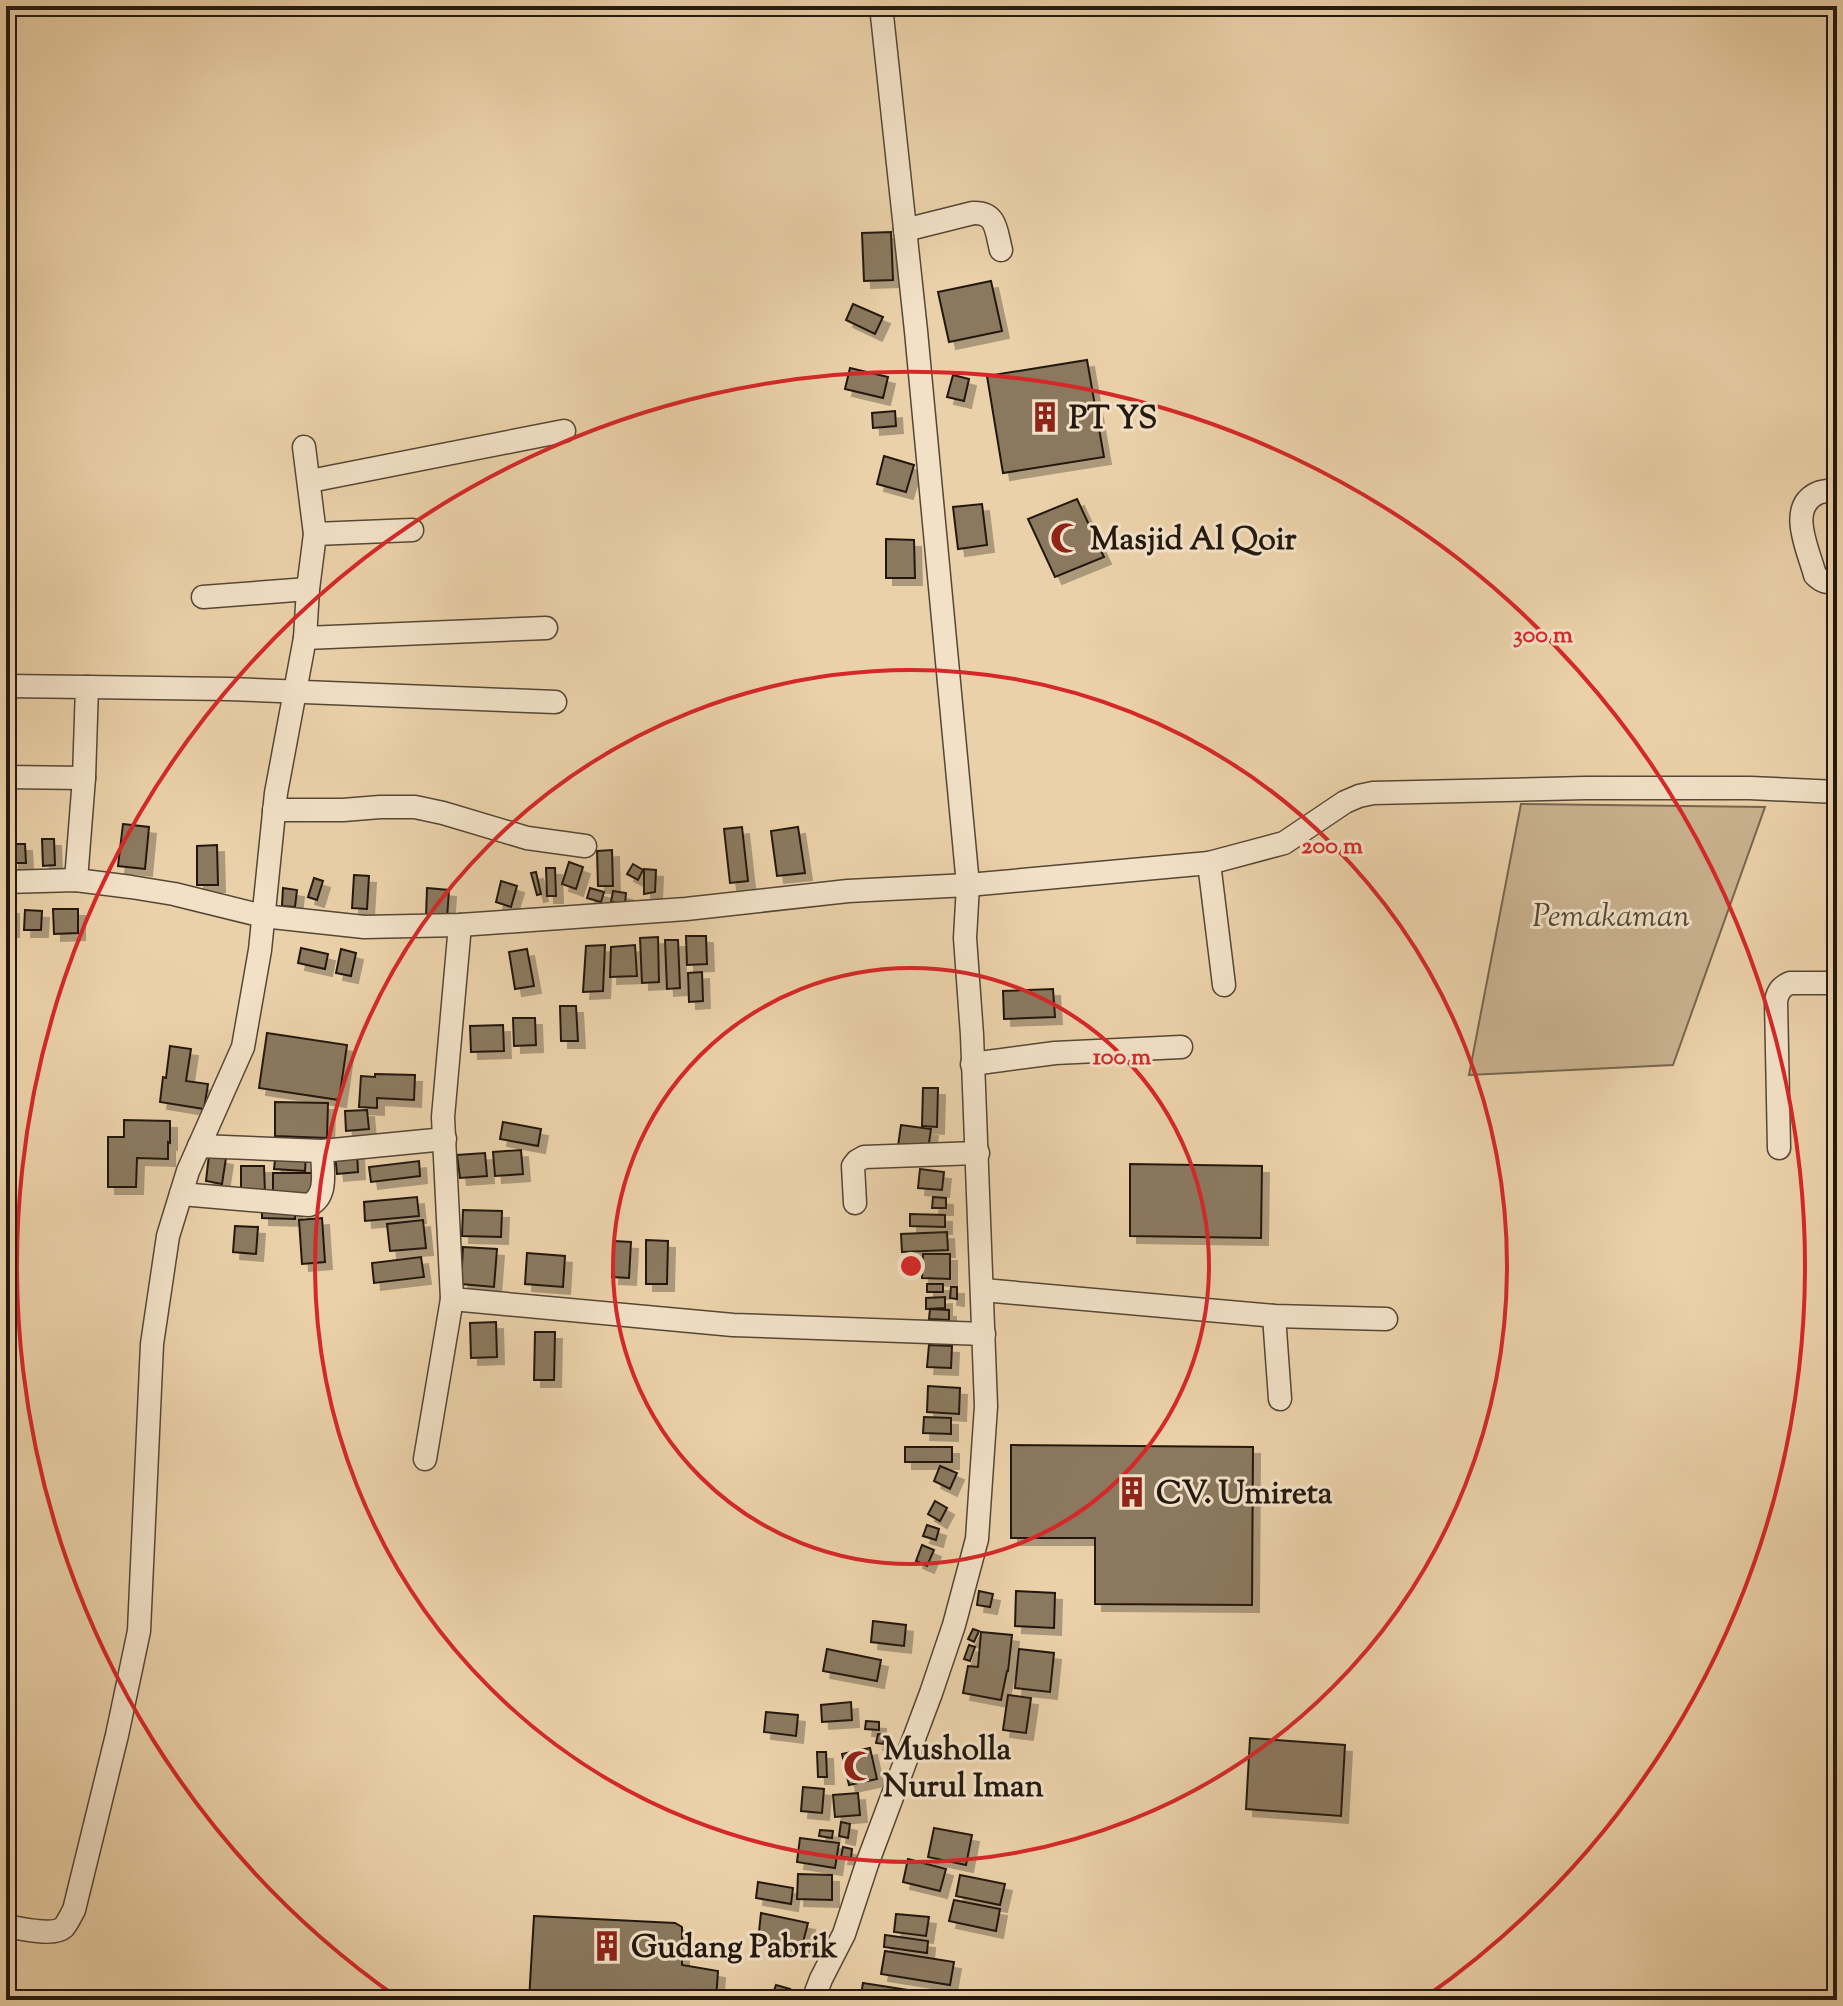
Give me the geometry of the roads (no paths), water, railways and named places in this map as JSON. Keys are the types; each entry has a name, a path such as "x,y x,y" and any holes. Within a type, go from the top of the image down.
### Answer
{"street":[{"path":"813,2000 844,1934 954,1625 977,1539 986,1406 978,1153 965,938 968,885 916,331 881,6"},
{"path":"905,230 984,213 990,216 994,224 1001,250"},
{"path":"310,481 564,431"},
{"path":"6,1926 54,1931 62,1929 74,1910 139,1631 152,1344 168,1236 199,1146 243,1047 260,950 274,810 305,638 315,534 304,447"},
{"path":"1837,490 1818,494 1809,500 1800,514 1800,520 1815,575 1826,582 1837,582"},
{"path":"315,534 412,530"},
{"path":"203,597 308,589"},
{"path":"305,638 546,628"},
{"path":"6,686 229,689 555,702"},
{"path":"76,880 87,687"},
{"path":"6,777 84,778"},
{"path":"6,882 76,880 174,894 263,916 364,927 460,925 686,909 848,891 968,885 1209,863 1284,843 1345,802 1373,793 1585,788 1750,788 1837,792"},
{"path":"274,810 415,807 527,838 585,846"},
{"path":"1209,863 1224,985"},
{"path":"425,1459 452,1299 443,1117 460,925"},
{"path":"1779,1148 1778,994 1783,986 1790,983 1837,983"},
{"path":"972,1064 1055,1053 1181,1047"},
{"path":"199,1146 322,1151 445,1139"},
{"path":"181,1194 309,1205 318,1199 322,1190 322,1151"},
{"path":"855,1203 853,1166 861,1158 978,1153"},
{"path":"983,1290 1274,1316 1386,1319"},
{"path":"452,1299 733,1325 984,1334"},
{"path":"1274,1316 1280,1399"}],"place":[{"name":"PT YS","path":"1045,417"},
{"name":"Masjid Al Qoir","path":"1066,538"},
{"name":"CV. Umireta","path":"1132,1492"},
{"name":"Musholla Nurul Iman","path":"859,1766"},
{"name":"Gudang Pabrik","path":"607,1946"}],"park label":[{"name":"Pemakaman","path":"1611,915"}]}
